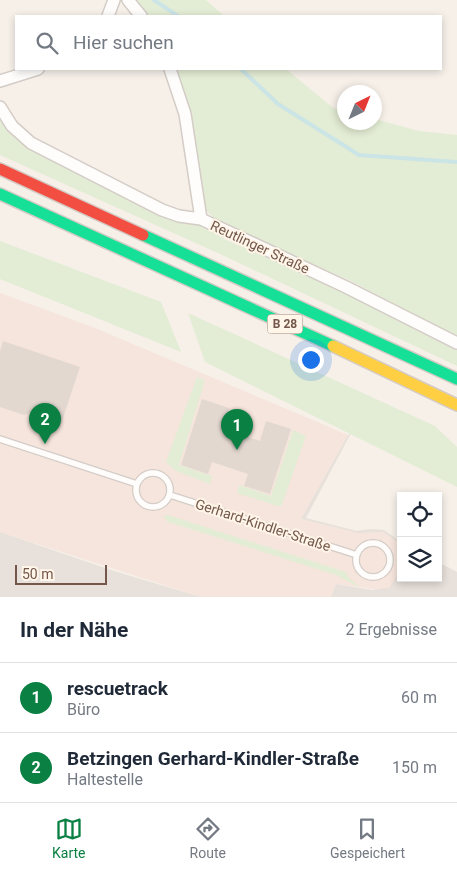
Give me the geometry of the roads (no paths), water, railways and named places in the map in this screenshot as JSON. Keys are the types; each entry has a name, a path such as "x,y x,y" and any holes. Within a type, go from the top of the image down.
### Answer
{"highway":[{"name":"B 28","path":"0,169 457,379"},
{"name":"B 28","path":"0,194 457,405"}],"street":[{"path":"108,15 114,0"},
{"path":"128,0 140,15"},
{"path":"0,82 35,70"},
{"name":"Reutlinger Straße","path":"170,70 185,114 201,219 346,286 457,343"},
{"path":"0,107 12,126 31,143 162,210 179,216 201,219"}],"lane":[{"path":"0,439 137,484"},
{"path":"159,473 169,483 170,495 160,505 148,506 139,499 137,484 144,475 159,473"},
{"name":"Gerhard-Kindler-Straße","path":"170,495 357,555"},
{"path":"376,543 383,546 388,552 390,560 388,568 383,574 367,575 360,571 357,564 357,555 361,548 367,544 376,543"}],"waterway":[{"path":"154,0 176,15"},
{"path":"242,70 278,104 359,155 457,162"}],"place":[{"name":"Betzingen Gerhard-Kindler-Straße","path":"45,444"},
{"name":"rescuetrack","path":"237,450"}]}
